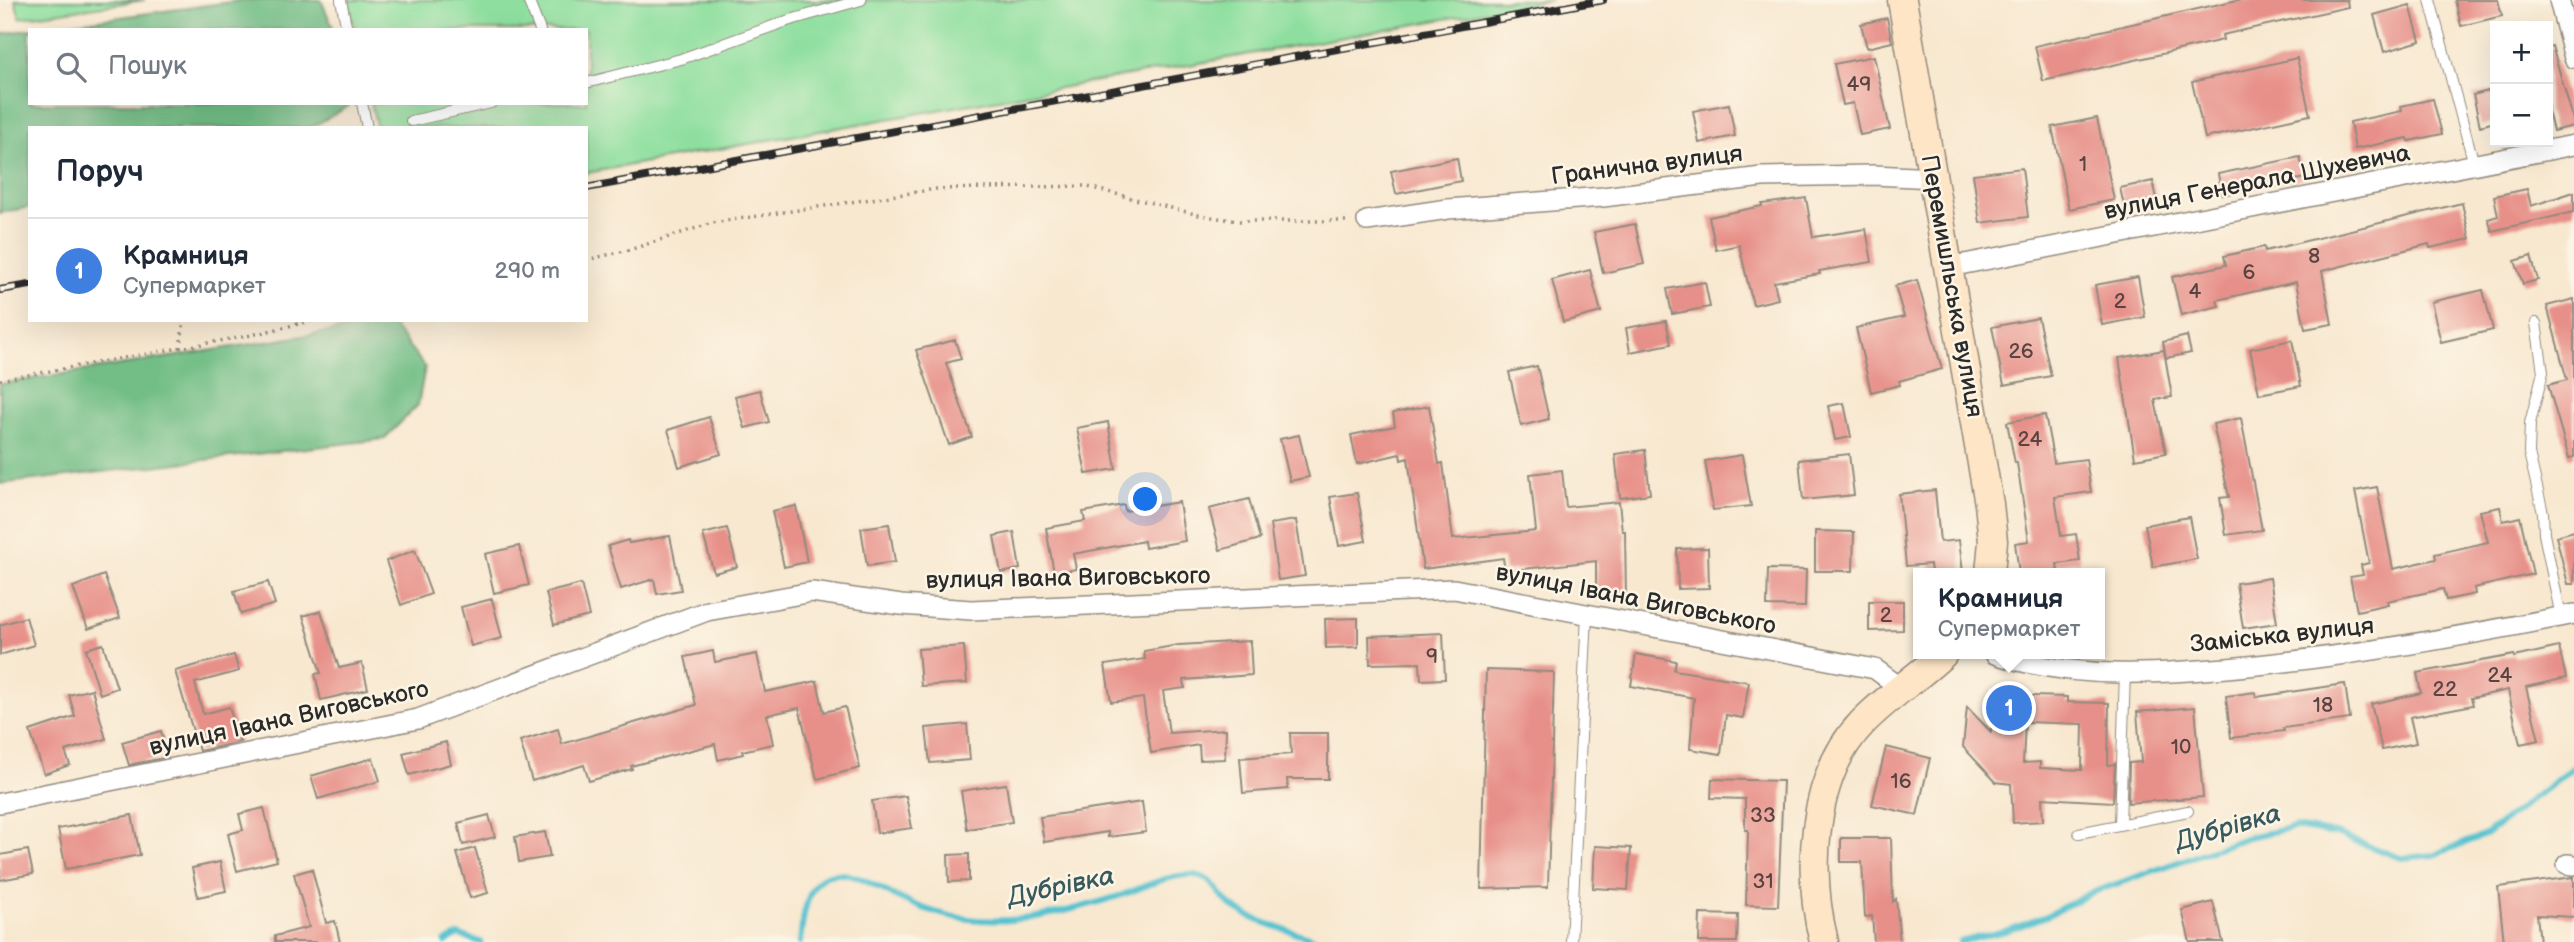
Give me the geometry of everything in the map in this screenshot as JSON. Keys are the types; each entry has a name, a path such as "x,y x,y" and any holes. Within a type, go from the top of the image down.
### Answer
{"main road":[{"name":"Перемишльська вулиця","path":"1902,0 1989,504 1993,541 1990,568"},
{"path":"1824,942 1816,882 1815,842 1826,782 1860,725 1937,659"}],"street":[{"path":"2559,0 2574,58"},
{"name":"вулиця Генерала Шухевича","path":"1949,267 2574,145"},
{"name":"Гранична вулиця","path":"1367,220 1448,209 1603,198 1762,177 1874,175 1934,178"},
{"name":"вулиця Івана Виговського","path":"0,803 418,719 707,611 812,592 901,605 971,610 1454,589 1875,669 1901,688"},
{"name":"Заміська вулиця","path":"2014,659 2033,664 2125,673 2202,670 2312,659 2457,638 2567,616"}],"lane":[{"path":"341,0 347,28"},
{"path":"528,0 539,28"},
{"path":"588,82 681,59 787,20 861,0"},
{"path":"2430,0 2474,164"},
{"path":"362,105 367,126"},
{"path":"411,121 482,105"},
{"path":"2536,323 2543,372 2530,423 2529,453 2543,513 2544,534 2567,616"},
{"path":"1571,942 1587,614"},
{"path":"2120,824 2125,673"},
{"path":"2079,833 2188,811"}],"path":[{"path":"588,260 629,250 712,223 937,189 1084,186 1199,215 1238,221 1367,220"},
{"path":"180,348 184,322"},
{"path":"0,380 180,348 298,322"}],"green space":[{"path":"15,0 145,0 20,18"},
{"path":"245,0 321,0 333,28 40,28"},
{"path":"348,0 1551,0 588,173 588,126 377,126 371,105 588,105 588,28 355,28"},
{"path":"28,30 28,105 349,106 314,126 28,126 28,207 0,213 0,34"},
{"path":"390,322 425,367 418,405 384,439 0,484 0,384"}],"building":[{"path":"2237,0 2347,0 2348,7 2222,35 2223,40 2043,81 2035,46"},
{"path":"2455,0 2498,0 2502,16 2461,26"},
{"path":"2410,5 2420,41 2384,52 2374,15"},
{"path":"1887,18 1892,42 1867,48 1861,24"},
{"path":"2553,49 2574,122 2574,126 2553,131"},
{"path":"1874,56 1890,129 1860,135 1853,103 1843,105 1834,64"},
{"path":"2297,58 2310,115 2205,138 2192,82"},
{"path":"2490,90 2490,123 2480,126 2473,95"},
{"path":"2433,99 2442,134 2355,149 2350,122 2402,111 2401,106"},
{"path":"1729,104 1735,136 1699,143 1693,111"},
{"path":"2097,118 2114,200 2069,209 2052,127"},
{"path":"2300,157 2305,178 2222,195 2218,174"},
{"path":"1457,158 1461,181 1396,194 1391,171"},
{"path":"2022,168 2028,217 1980,223 1973,174"},
{"path":"2153,181 2158,203 2125,210 2120,188"},
{"path":"2527,189 2531,206 2574,192 2574,212 2492,231 2488,219 2498,216 2494,196"},
{"path":"1806,198 1813,237 1866,229 1872,262 1774,282 1778,299 1753,305 1739,245 1716,250 1709,217 1762,204"},
{"path":"2462,203 2470,239 2430,248 2429,244 2322,271 2332,324 2305,329 2296,282 2217,300 2219,306 2181,315 2172,277 2226,265 2224,256 2264,247 2265,251"},
{"path":"1635,224 1644,264 1603,273 1594,232"},
{"path":"2531,256 2538,280 2523,284 2515,261"},
{"path":"1590,270 1601,312 1563,322 1552,280"},
{"path":"2138,277 2145,317 2102,325 2095,285"},
{"path":"1917,280 1942,369 1899,381 1900,385 1871,392 1856,328 1904,317 1895,286"},
{"path":"1705,282 1710,307 1672,314 1667,289"},
{"path":"2483,290 2493,330 2441,342 2431,302"},
{"path":"2574,299 2574,457 2569,458 2548,385 2567,380 2547,306"},
{"path":"2038,318 2051,376 2004,385 1992,327"},
{"path":"1666,321 1671,344 1630,352 1626,328"},
{"path":"2187,336 2191,353 2166,358 2163,342"},
{"path":"955,340 961,359 946,363 972,437 949,445 916,350"},
{"path":"2292,340 2301,386 2259,394 2250,349"},
{"path":"2164,350 2172,397 2155,400 2166,453 2135,459 2119,358"},
{"path":"1537,366 1549,419 1521,426 1509,372"},
{"path":"760,390 769,422 745,428 735,396"},
{"path":"1844,403 1851,437 1835,440 1828,406"},
{"path":"1429,406 1439,464 1443,463 1453,539 1536,531 1530,474 1562,470 1566,507 1619,502 1622,531 1625,531 1626,597 1596,598 1596,561 1505,571 1503,558 1423,569 1408,458 1401,460 1400,454 1357,464 1351,435 1395,426 1393,413"},
{"path":"2045,415 2054,463 2086,459 2091,492 2055,497 2061,536 2076,534 2080,561 2057,564 2057,568 2018,568 2015,543 2029,541 2017,463 2007,422"},
{"path":"709,417 721,454 679,467 668,430"},
{"path":"2241,418 2262,530 2226,535 2220,498 2229,497 2213,424"},
{"path":"1108,422 1116,469 1086,474 1077,428"},
{"path":"1299,435 1309,477 1290,481 1280,439"},
{"path":"1645,450 1650,494 1620,498 1615,454"},
{"path":"1849,454 1854,495 1803,500 1799,460"},
{"path":"1742,455 1751,506 1713,510 1705,461"},
{"path":"2377,487 2393,569 2436,559 2435,554 2488,542 2480,511 2500,507 2503,521 2520,517 2533,574 2474,588 2475,594 2446,600 2443,589 2387,601 2388,604 2357,611 2350,577 2363,575 2361,565 2369,563 2355,491"},
{"path":"1935,490 1940,542 1959,540 1962,568 1930,568 1930,564 1906,566 1899,494"},
{"path":"1357,493 1366,541 1339,546 1330,497"},
{"path":"1249,499 1260,539 1220,550 1209,509"},
{"path":"1179,502 1185,541 1145,548 1144,541 1073,554 1076,569 1054,573 1046,528 1085,521 1083,512 1124,505 1125,511"},
{"path":"796,506 807,562 784,567 772,511"},
{"path":"2189,517 2197,559 2153,567 2145,525"},
{"path":"1296,520 1305,576 1278,580 1270,524"},
{"path":"889,524 895,562 867,566 861,528"},
{"path":"727,528 737,567 714,573 703,534"},
{"path":"1815,531 1854,532 1853,571 1815,571"},
{"path":"2574,531 2574,584 2568,584 2556,536"},
{"path":"1014,532 1020,569 1001,573 994,536"},
{"path":"670,536 681,590 657,594 654,579 621,589 608,546 628,540 629,543"},
{"path":"519,546 529,585 494,593 485,554"},
{"path":"1708,548 1709,588 1678,589 1677,549"},
{"path":"415,550 431,594 401,605 386,561"},
{"path":"1768,569 1806,570 1805,607 1767,606"},
{"path":"104,575 120,618 88,629 73,587"},
{"path":"2270,578 2277,623 2243,628 2236,583"},
{"path":"268,582 275,604 241,614 234,591"},
{"path":"581,584 589,616 554,625 546,593"},
{"path":"492,599 502,638 471,646 461,607"},
{"path":"1869,601 1903,601 1903,630 1869,631"},
{"path":"321,611 339,668 362,663 368,689 321,700 315,674 321,673 303,616"},
{"path":"26,617 34,645 0,655 0,625"},
{"path":"1358,618 1358,647 1326,648 1325,619"},
{"path":"1443,633 1445,679 1421,680 1420,663 1370,664 1369,636"},
{"path":"1250,641 1252,675 1184,680 1185,688 1163,691 1169,733 1226,729 1225,759 1200,760 1199,745 1151,753 1143,698 1111,702 1105,665 1145,659 1144,651 1179,645"},
{"path":"103,644 117,688 100,694 86,649"},
{"path":"964,646 967,683 921,686 918,649"},
{"path":"2559,647 2566,678 2526,687 2539,740 2520,744 2508,690 2471,698 2473,705 2410,717 2416,743 2382,750 2371,704 2421,693 2417,673"},
{"path":"713,651 715,662 757,654 765,692 817,681 824,712 845,707 860,768 817,779 799,708 767,715 773,744 742,751 743,754 718,760 715,744 631,766 632,769 589,781 584,765 532,781 520,741 558,729 562,744 696,705 685,657"},
{"path":"1636,654 1676,661 1674,670 1749,682 1743,718 1726,715 1721,754 1690,749 1694,698 1631,686"},
{"path":"234,655 239,671 195,683 203,714 229,707 240,742 199,751 175,671"},
{"path":"1486,670 1554,672 1548,887 1481,889"},
{"path":"2345,684 2350,719 2231,738 2226,696 2255,692 2256,697"},
{"path":"92,689 106,739 65,751 70,765 44,774 30,731 75,716 69,695"},
{"path":"1993,695 2067,697 2067,702 2109,703 2108,765 2115,764 2113,802 2042,798 2043,821 2013,823 2011,784 1996,782 1963,747 1967,707 1991,732","holes":["2025,722 2083,724 2082,770 2040,768 2040,762 2023,763"]},
{"path":"2195,707 2203,797 2128,803 2129,763 2141,762 2137,712"},
{"path":"967,724 970,760 930,763 926,728"},
{"path":"161,731 168,757 129,765 122,742"},
{"path":"1290,733 1328,733 1328,779 1287,779 1288,789 1243,793 1240,758 1291,754"},
{"path":"446,742 451,764 409,775 403,753"},
{"path":"1886,747 1930,758 1917,815 1872,805"},
{"path":"373,758 380,781 318,799 311,776"},
{"path":"1712,779 1783,781 1778,906 1746,905 1748,830 1745,830 1745,799 1711,798"},
{"path":"1006,784 1012,822 967,829 961,791"},
{"path":"906,796 912,828 877,833 872,801"},
{"path":"1142,802 1146,832 1108,837 1108,832 1044,842 1040,817"},
{"path":"264,808 277,861 237,871 228,834 243,830 239,814"},
{"path":"132,815 140,855 66,869 58,829"},
{"path":"489,815 495,837 463,845 458,823"},
{"path":"545,832 550,857 519,862 515,837"},
{"path":"1841,838 1891,838 1893,902 1896,899 1900,942 1874,942 1872,916 1865,917 1862,862 1841,862"},
{"path":"1595,846 1631,848 1628,890 1593,888"},
{"path":"475,848 488,893 470,898 457,853"},
{"path":"28,850 33,874 0,880 0,855"},
{"path":"969,854 969,881 949,882 948,855"},
{"path":"220,862 226,891 198,897 192,868"},
{"path":"312,869 326,923 335,921 340,942 275,942 275,936 309,927 294,874"},
{"path":"2574,877 2574,917 2537,915 2540,942 2504,942 2498,887"},
{"path":"2213,902 2223,942 2190,942 2182,910"},
{"path":"1700,914 1738,915 1737,942 1699,942"}],"waterway":[{"name":"Дубрівка","path":"1960,942 2009,930 2046,916 2091,893 2248,837 2296,827 2336,834 2401,858 2434,855 2485,835 2574,767"},
{"name":"Дубрівка","path":"800,942 806,905 814,887 819,880 835,874 862,879 927,910 981,920 1022,919 1063,912 1166,879 1193,875 1206,879 1228,903 1243,913 1322,942"},
{"name":"Дубрівка","path":"445,942 459,935 481,942"}],"railway":[{"path":"588,188 1603,0"},
{"path":"0,290 28,285"}],"place":[{"name":"Крамниця","path":"2009,708"}]}
